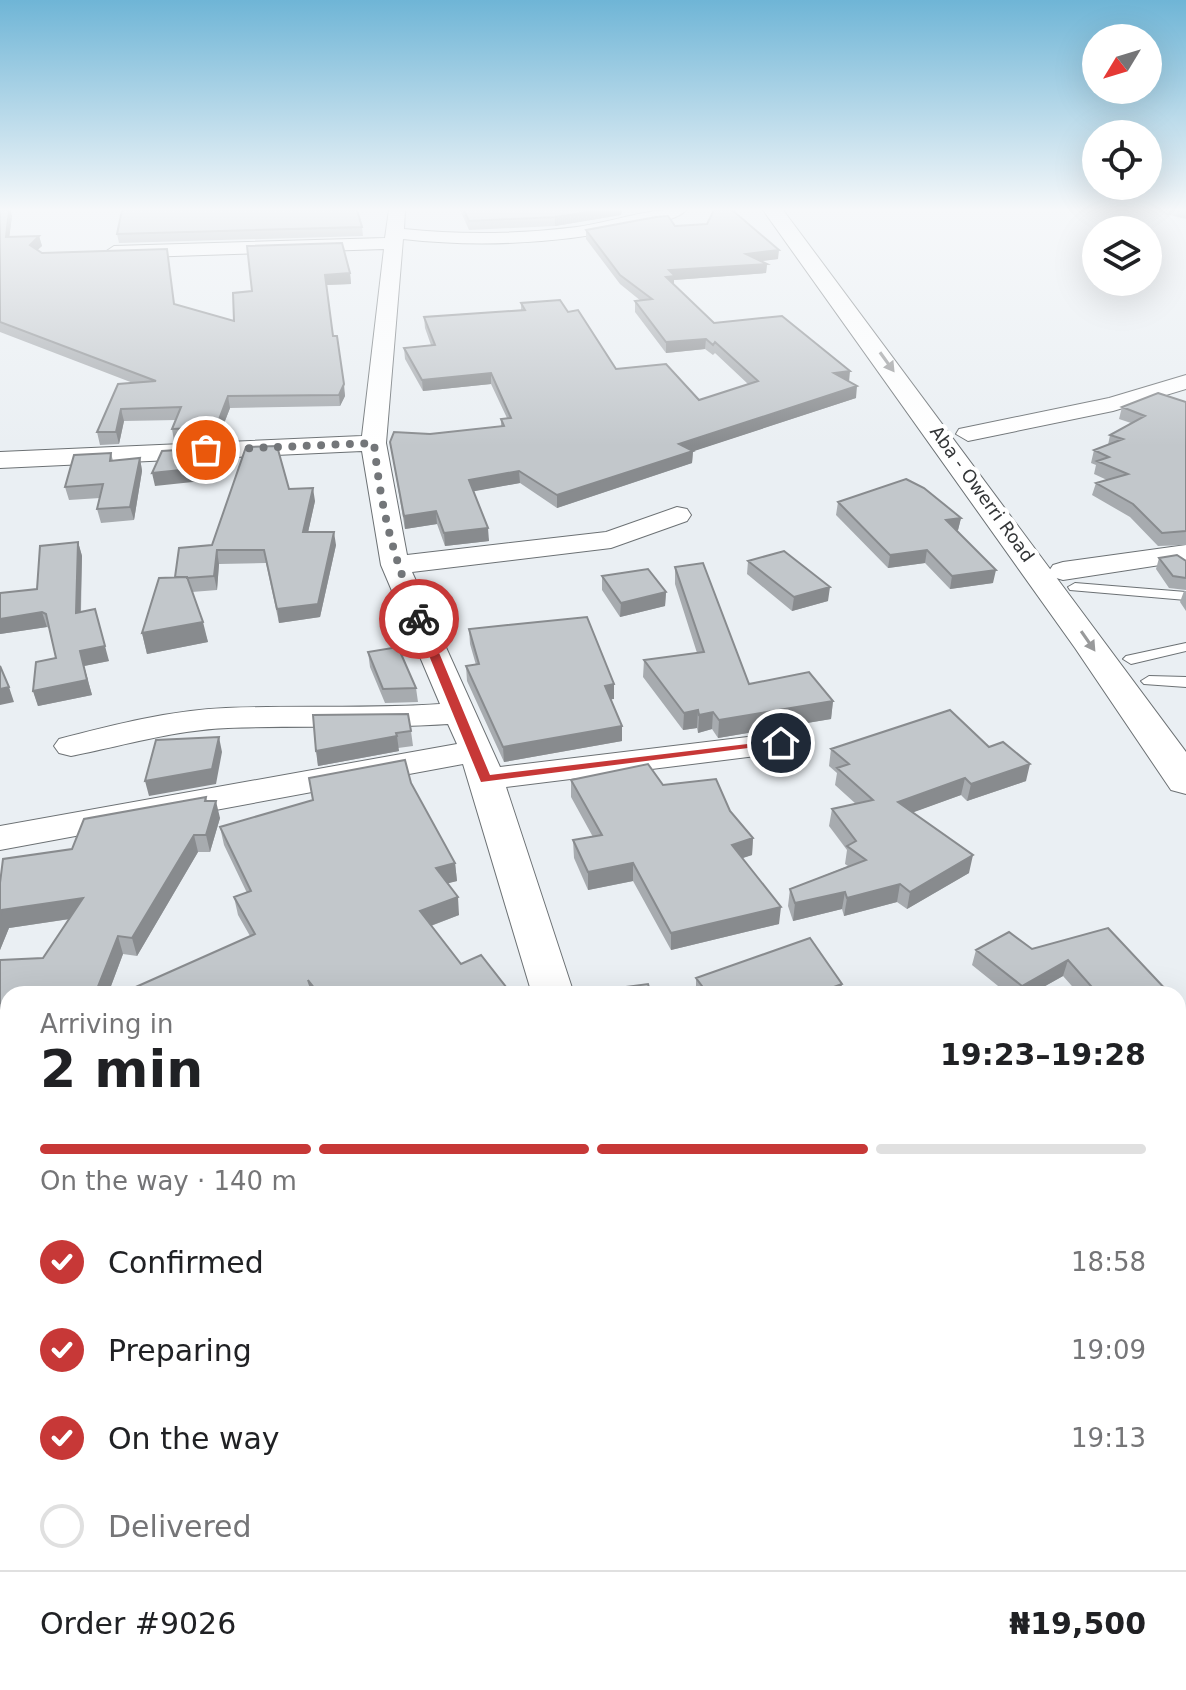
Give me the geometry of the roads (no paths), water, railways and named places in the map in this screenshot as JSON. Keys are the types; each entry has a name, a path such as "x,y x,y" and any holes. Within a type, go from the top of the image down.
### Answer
{"highway":[{"name":"Aba - Owerri Road","path":"831,289 1081,630 1186,781"},
{"name":"Aba - Owerri Road","path":"858,289 968,434 1069,579 1177,718"}],"street":[{"path":"388,289 374,443 395,565 481,765 550,986"},
{"path":"968,434 1113,404 1186,382"},
{"path":"0,460 374,443"},
{"path":"395,565 611,540 677,515"},
{"path":"1069,579 1186,553"},
{"path":"71,746 181,723 226,718 368,719 460,713"},
{"path":"0,838 481,765 781,743"}],"lane":[{"path":"1069,579 1186,596"},
{"path":"1140,670 1186,647"},
{"path":"1140,670 1186,682"}]}
